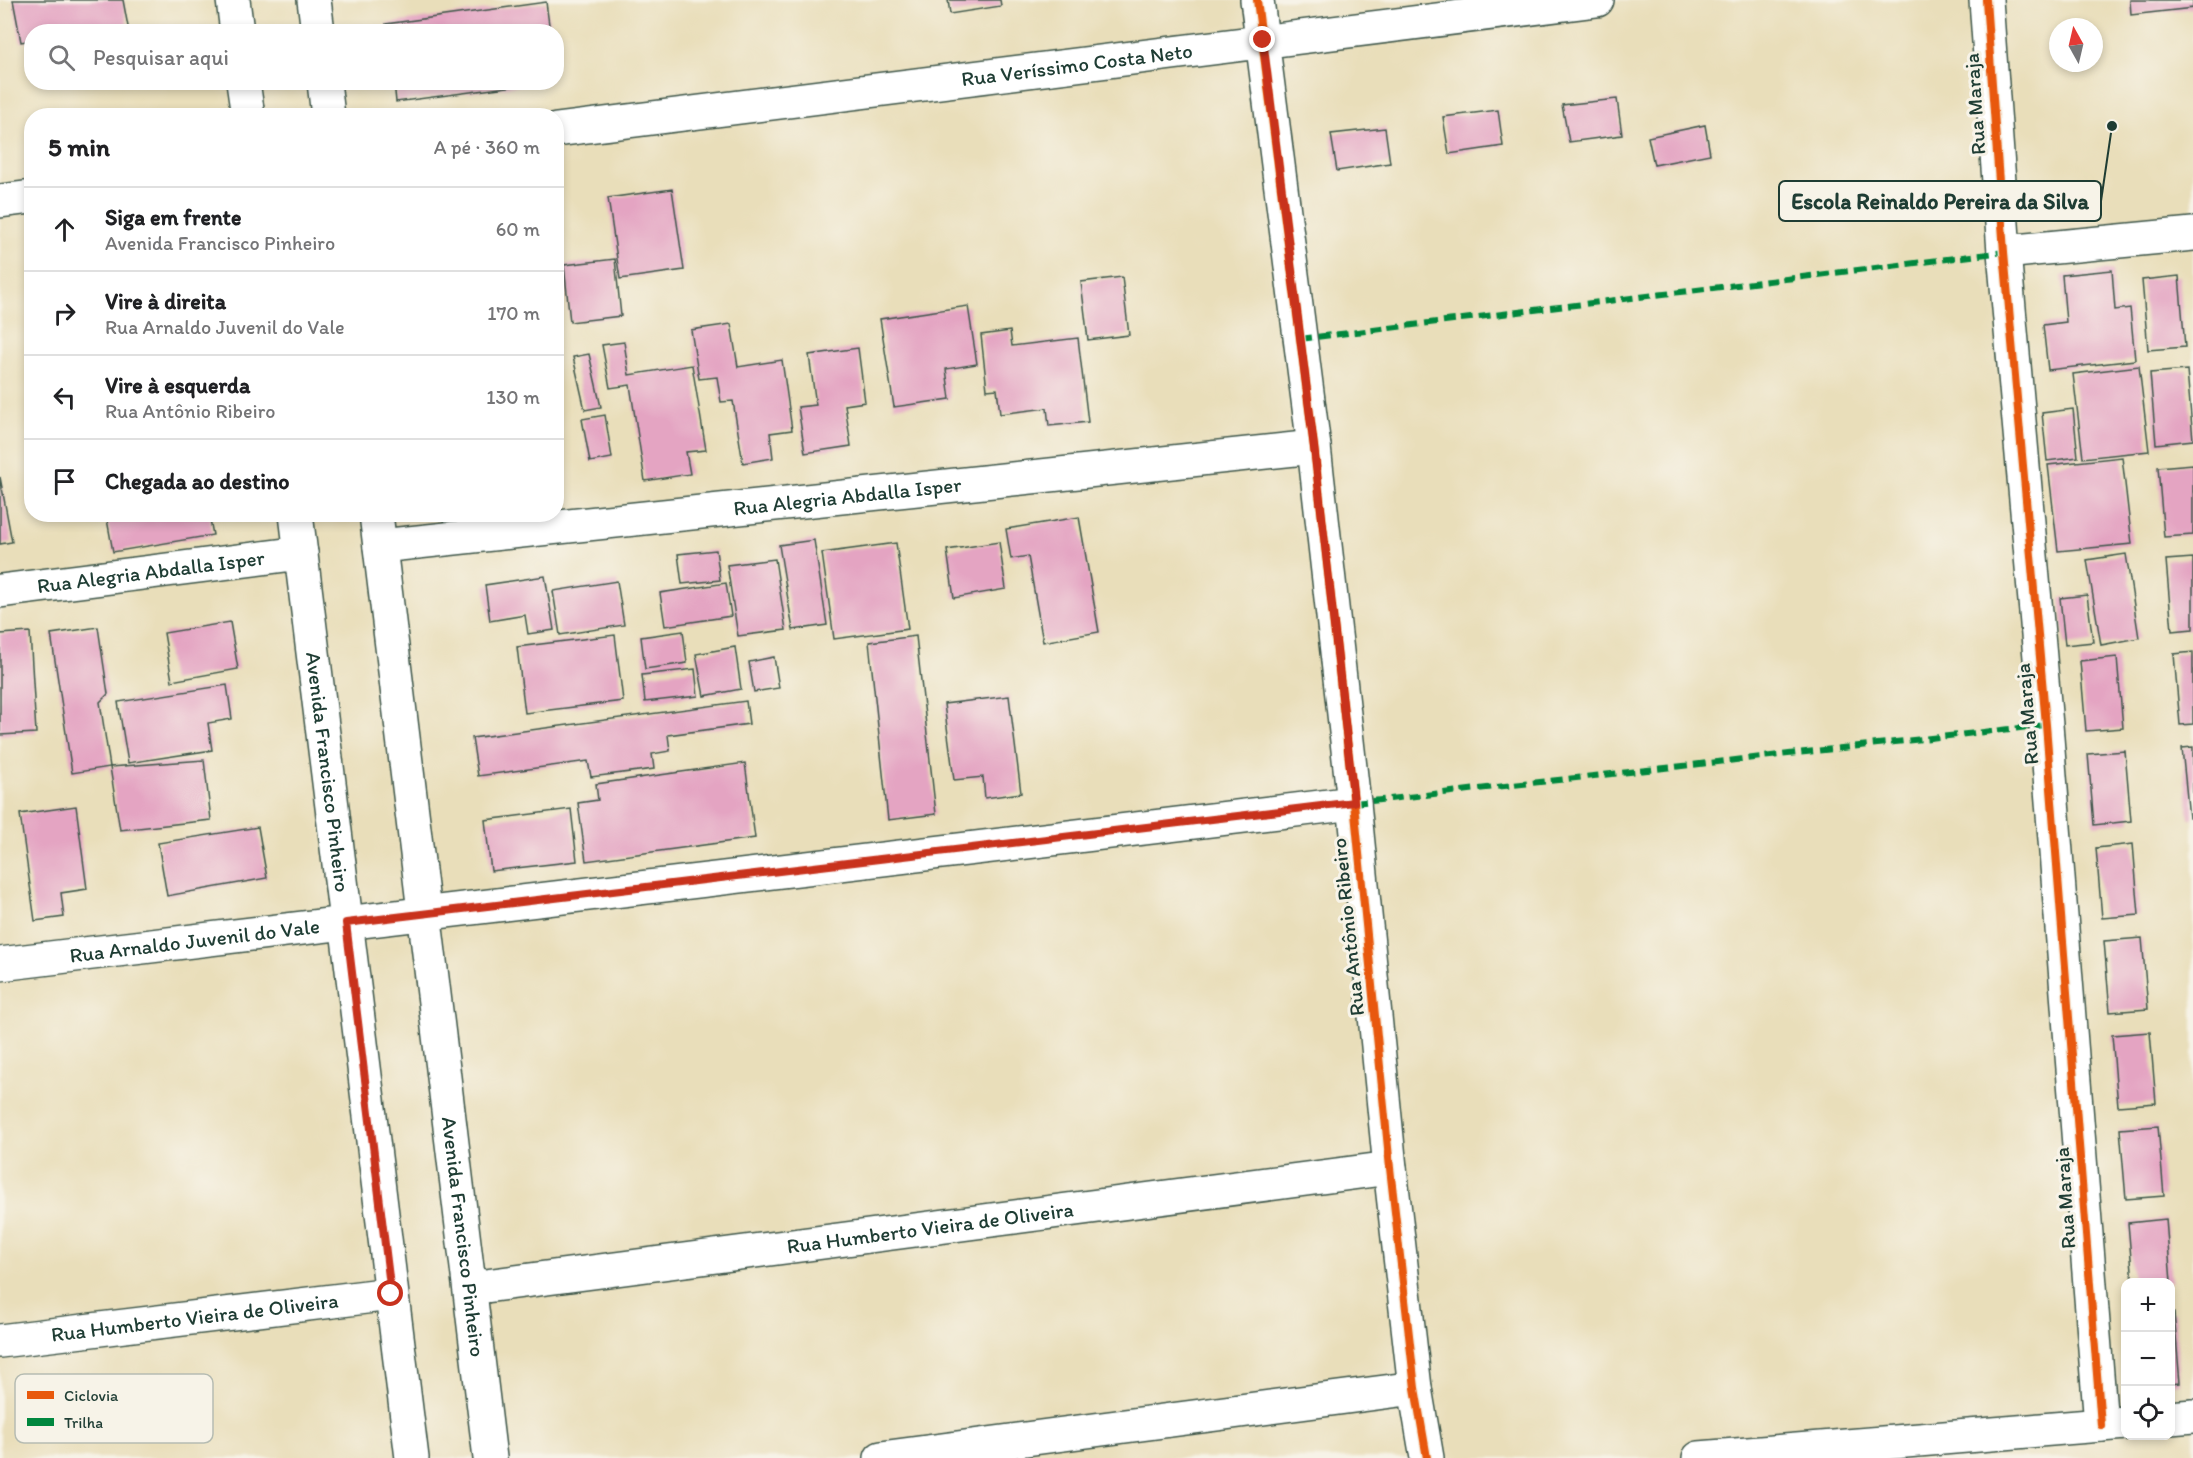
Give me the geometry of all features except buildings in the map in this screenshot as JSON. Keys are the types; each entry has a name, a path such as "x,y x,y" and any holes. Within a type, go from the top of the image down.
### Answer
{"street":[{"path":"233,0 236,24"},
{"path":"314,0 317,24"},
{"name":"Rua Antônio Ribeiro","path":"1257,0 1314,447 1354,802 1390,1168 1415,1388 1427,1458"},
{"name":"Rua Veríssimo Costa Neto","path":"564,129 1597,0"},
{"name":"Rua Maraja","path":"1986,0 2004,252 2046,725 2113,1424"},
{"path":"244,90 247,108"},
{"path":"325,90 327,108"},
{"path":"0,201 24,198"},
{"path":"2004,252 2193,234"},
{"name":"Rua Alegria Abdalla Isper","path":"380,546 1314,447"},
{"name":"Avenida Francisco Pinheiro","path":"297,522 412,1458"},
{"name":"Avenida Francisco Pinheiro","path":"377,522 490,1458"},
{"name":"Rua Alegria Abdalla Isper","path":"0,591 301,553"},
{"name":"Rua Arnaldo Juvenil do Vale","path":"0,964 1354,802"},
{"name":"Rua Humberto Vieira de Oliveira","path":"470,1288 1390,1168"},
{"name":"Rua Humberto Vieira de Oliveira","path":"0,1341 391,1294"},
{"path":"881,1458 1415,1388"},
{"path":"2175,1418 2193,1416"},
{"path":"1699,1458 2113,1424"}],"marked path":[{"path":"1300,339 2004,252"},
{"path":"1354,803 2046,725"}],"cycle path":[{"path":"1257,0 1314,447 1354,803 1390,1168 1415,1388 1427,1458"},
{"path":"1986,0 2004,252 2046,725 2101,1425"}],"place":[{"name":"Escola Reinaldo Pereira da Silva","path":"2112,126"}],"route":[{"path":"391,1294 346,923 1354,802 1314,447 1263,40"}]}
